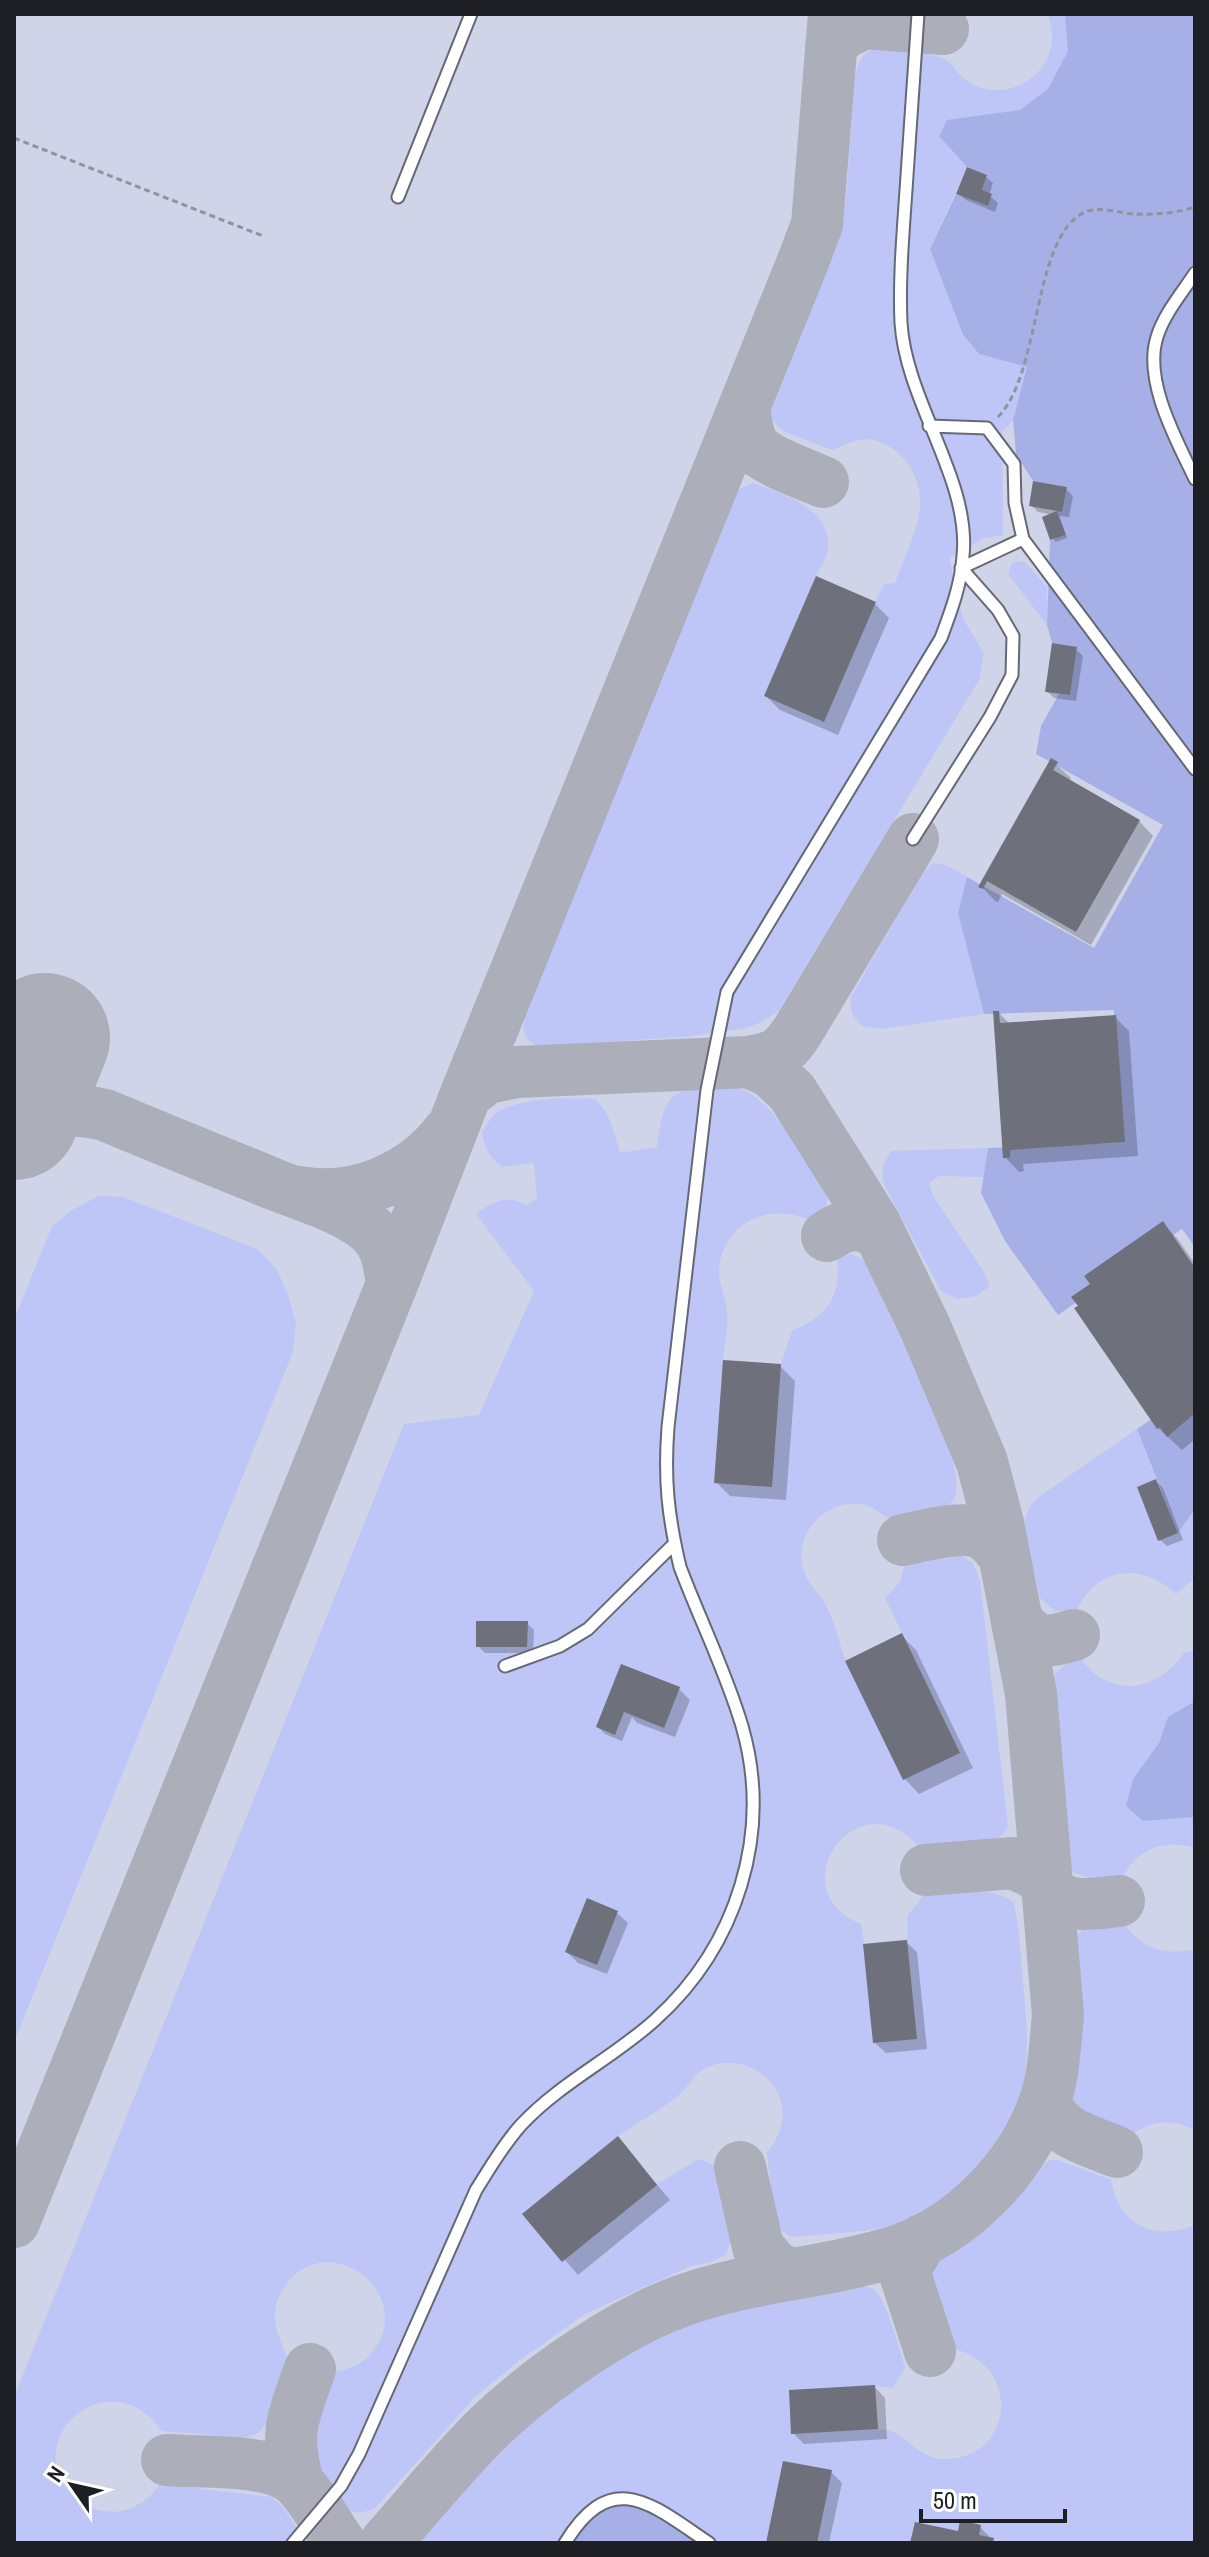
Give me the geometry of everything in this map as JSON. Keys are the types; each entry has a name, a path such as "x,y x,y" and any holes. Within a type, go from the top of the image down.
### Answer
{"lane":[{"path":"398,197 471,14"},
{"path":"293,2543 341,2486 359,2454 476,2190 497,2156 522,2125 549,2100 655,2020 690,1985 717,1944 733,1911 745,1875 753,1811 751,1769 742,1727 674,1544 665,1476 668,1427 707,1090 727,992 941,638 956,595 964,554 960,510 916,393 901,326 902,254 918,14"},
{"path":"1195,273 1171,309 1157,338 1154,360 1159,394 1195,479"},
{"path":"929,426 987,428 1014,464 1015,503 1023,539 1195,769"},
{"path":"961,568 1023,539"},
{"path":"913,839 990,717 1012,675 1013,636 998,610 961,568"},
{"path":"505,1666 560,1646 588,1629 674,1544"},
{"path":"565,2543 594,2507 610,2499 627,2498 646,2502 709,2543"}],"path":[{"path":"14,138 263,236"},
{"path":"987,428 1009,406 1029,352 1039,297 1070,221 1089,209 1138,214 1195,207"}],"shaded area":[{"path":"14,14 1195,14 1195,2543 14,2543"},
{"path":"1048,14 1065,14 1069,51 1049,89 1020,110 948,121 939,135 967,167 930,249 963,336 979,354 1027,367 1013,420 1002,432 1003,535 984,538 949,558 963,619 984,653 979,680 779,1010 764,1021 746,1028 691,1036 538,1047 525,1034 525,1015 728,506 739,489 753,483 790,497 813,512 827,533 828,547 816,576 875,602 884,584 895,583 914,535 920,495 914,474 902,456 884,444 868,439 832,450 783,431 771,419 770,402 835,244 846,200 855,79 860,60 875,50 939,57 972,84 1005,90 1026,82 1047,60 1052,41"},
{"path":"1065,14 1195,14 1195,1247 1182,1229 1058,1315 1005,1241 981,1193 988,1148 1119,1143 1114,1010 984,1014 958,913 967,877 1094,948 1163,825 1036,754 1041,726 1059,694 1070,695 1077,648 1052,643 1047,625 1050,540 1066,535 1057,511 1062,511 1067,487 1033,481 1016,454 1013,420 1027,367 979,354 963,335 930,249 956,194 987,206 992,195 982,190 987,175 967,167 939,136 947,120 1020,110 1048,89 1068,51"},
{"path":"1024,561 1047,587 1047,625 1008,574 1012,563"},
{"path":"934,863 946,865 967,877 958,913 984,1014 881,1029 862,1026 852,1014 850,998 923,872"},
{"path":"725,1084 742,1089 771,1112 828,1193 826,1207 811,1221 797,1216 768,1214 755,1218 733,1234 725,1247 719,1268 727,1316 723,1360 781,1364 792,1331 814,1319 830,1304 837,1284 837,1258 851,1254 862,1259 875,1276 927,1388 951,1452 956,1478 955,1496 946,1507 893,1518 862,1504 836,1507 825,1513 808,1531 801,1555 803,1568 828,1610 846,1660 902,1633 885,1598 900,1582 905,1565 962,1556 973,1563 980,1581 1008,1827 992,1842 956,1850 920,1849 897,1829 874,1824 853,1830 836,1845 827,1865 826,1887 836,1907 861,1924 864,1944 907,1939 908,1915 923,1896 982,1892 1004,1897 1014,1903 1027,2037 1023,2082 1008,2124 975,2170 948,2196 918,2215 872,2229 791,2237 779,2229 774,2213 767,2153 781,2126 783,2111 779,2096 766,2077 756,2070 734,2063 712,2066 698,2073 673,2100 618,2136 657,2184 699,2159 718,2167 731,2241 725,2255 691,2266 585,2314 520,2360 475,2397 376,2507 358,2512 339,2507 318,2468 314,2418 326,2373 349,2368 368,2357 378,2344 385,2323 383,2304 374,2287 360,2274 343,2265 325,2262 306,2267 289,2281 277,2301 276,2326 288,2362 270,2403 267,2423 258,2433 245,2438 162,2431 141,2410 119,2402 97,2404 78,2413 63,2429 56,2449 58,2472 71,2494 94,2509 112,2512 128,2509 149,2497 160,2484 272,2497 282,2506 307,2543 14,2543 14,2397 404,1424 479,1415 534,1291 476,1214 500,1201 513,1200 526,1205 537,1199 534,1163 502,1167 488,1151 482,1131 494,1115 515,1105 557,1098 595,1099 608,1117 620,1153 657,1147 663,1114 673,1097 692,1088"},
{"path":"988,1148 984,1177 939,1176 929,1183 933,1196 984,1272 990,1286 976,1296 958,1299 941,1291 887,1190 883,1170 891,1151"},
{"path":"99,1196 123,1197 257,1249 276,1268 296,1323 293,1352 14,2042 14,1320 52,1226 72,1210"},
{"path":"1195,1389 1195,1509 1178,1533 1137,1429"},
{"path":"1137,1429 1156,1479 1137,1487 1158,1540 1178,1533 1195,1509 1195,1578 1176,1594 1163,1584 1135,1573 1108,1577 1096,1584 1077,1610 1055,1611 1040,1598 1024,1528 1028,1510 1040,1496"},
{"path":"1195,1651 1195,1701 1168,1717 1159,1743 1133,1779 1143,1821 1195,1817 1195,1848 1172,1844 1152,1848 1135,1860 1122,1879 1088,1877 1074,1872 1064,1860 1051,1681 1064,1666 1082,1660 1107,1681 1134,1686 1161,1676 1184,1653"},
{"path":"1195,1701 1195,1817 1143,1821 1126,1806 1133,1779 1159,1743 1168,1717"},
{"path":"1126,1926 1147,1945 1172,1952 1192,1950 1195,1957 1195,2130 1176,2123 1158,2123 1141,2129 1125,2140 1085,2116 1070,2096 1078,2016 1072,1947 1074,1939 1082,1930"},
{"path":"1050,2160 1058,2160 1111,2180 1122,2208 1141,2226 1166,2231 1195,2225 1195,2543 416,2543 516,2435 552,2403 606,2364 698,2321 812,2290 867,2287 878,2294 883,2303 905,2367 893,2388 875,2386 878,2429 896,2433 935,2458 949,2459 971,2453 987,2442 997,2426 1001,2408 999,2390 990,2372 976,2358 955,2349 931,2272 934,2265 1008,2207"},
{"path":"627,2498 709,2543 565,2543 594,2507"}],"building":[{"path":"967,167 987,175 982,190 992,194 988,206 956,194"},
{"path":"1033,481 1067,487 1062,512 1029,506"},
{"path":"1057,511 1066,535 1050,540 1042,517"},
{"path":"816,576 876,602 824,722 764,696"},
{"path":"1052,643 1077,647 1070,695 1045,692"},
{"path":"1051,758 1058,762 1053,770 1140,820 1076,932 987,881 983,889 978,887"},
{"path":"993,1011 999,1011 1000,1023 1116,1015 1125,1142 1010,1150 1010,1158 1003,1158"},
{"path":"1163,1221 1195,1268 1195,1413 1167,1437 1160,1427 1157,1429 1074,1308 1078,1306 1071,1297 1090,1284 1084,1276"},
{"path":"723,1360 781,1364 772,1487 714,1483"},
{"path":"1156,1479 1178,1533 1158,1541 1137,1487"},
{"path":"476,1621 528,1621 527,1647 476,1647"},
{"path":"902,1633 960,1753 903,1780 845,1661"},
{"path":"621,1664 680,1687 664,1728 624,1712 615,1735 596,1727"},
{"path":"587,1898 618,1911 597,1965 565,1952"},
{"path":"907,1940 917,2039 873,2043 863,1944"},
{"path":"618,2136 657,2185 562,2262 522,2214"},
{"path":"875,2385 878,2429 791,2434 789,2390"},
{"path":"783,2461 832,2470 817,2543 766,2543"},
{"path":"960,2520 981,2525 979,2535 994,2538 993,2543 910,2543 915,2522 958,2531"}],"taxiway":[{"path":"14,2222 817,224 834,14"},
{"path":"831,46 843,33 865,23 943,29"},
{"path":"744,408 750,437 759,452 823,482"},
{"path":"466,1094 487,1078 517,1072 748,1062 777,1054 797,1032 913,839"},
{"path":"385,2543 490,2426 565,2365 628,2326 678,2302 709,2292 893,2252 942,2230 964,2214 1004,2174 1034,2128 1047,2094 1058,2015 1031,1694 998,1523 982,1462 925,1327 875,1224 792,1092 771,1072 748,1062"},
{"path":"14,1131 58,1112 105,1115 325,1204 349,1215 376,1235 386,1254 392,1284"},
{"path":"300,1192 343,1193 383,1182 419,1161 449,1131"},
{"path":"827,1236 852,1225 879,1232"},
{"path":"903,1540 942,1532 973,1531 988,1537 1004,1555"},
{"path":"1018,1622 1031,1635 1043,1640 1074,1635"},
{"path":"926,1870 1013,1863 1035,1873 1047,1886"},
{"path":"1047,1891 1073,1903 1119,1901"},
{"path":"1045,2102 1066,2129 1117,2152"},
{"path":"740,2167 758,2247 774,2266 789,2273"},
{"path":"922,2240 906,2267 906,2277 930,2351"},
{"path":"298,2483 292,2450 292,2424 310,2369"},
{"path":"167,2460 253,2465 284,2474 308,2494 340,2543"}],"runway":[{"path":"14,1115 45,1038"}]}
